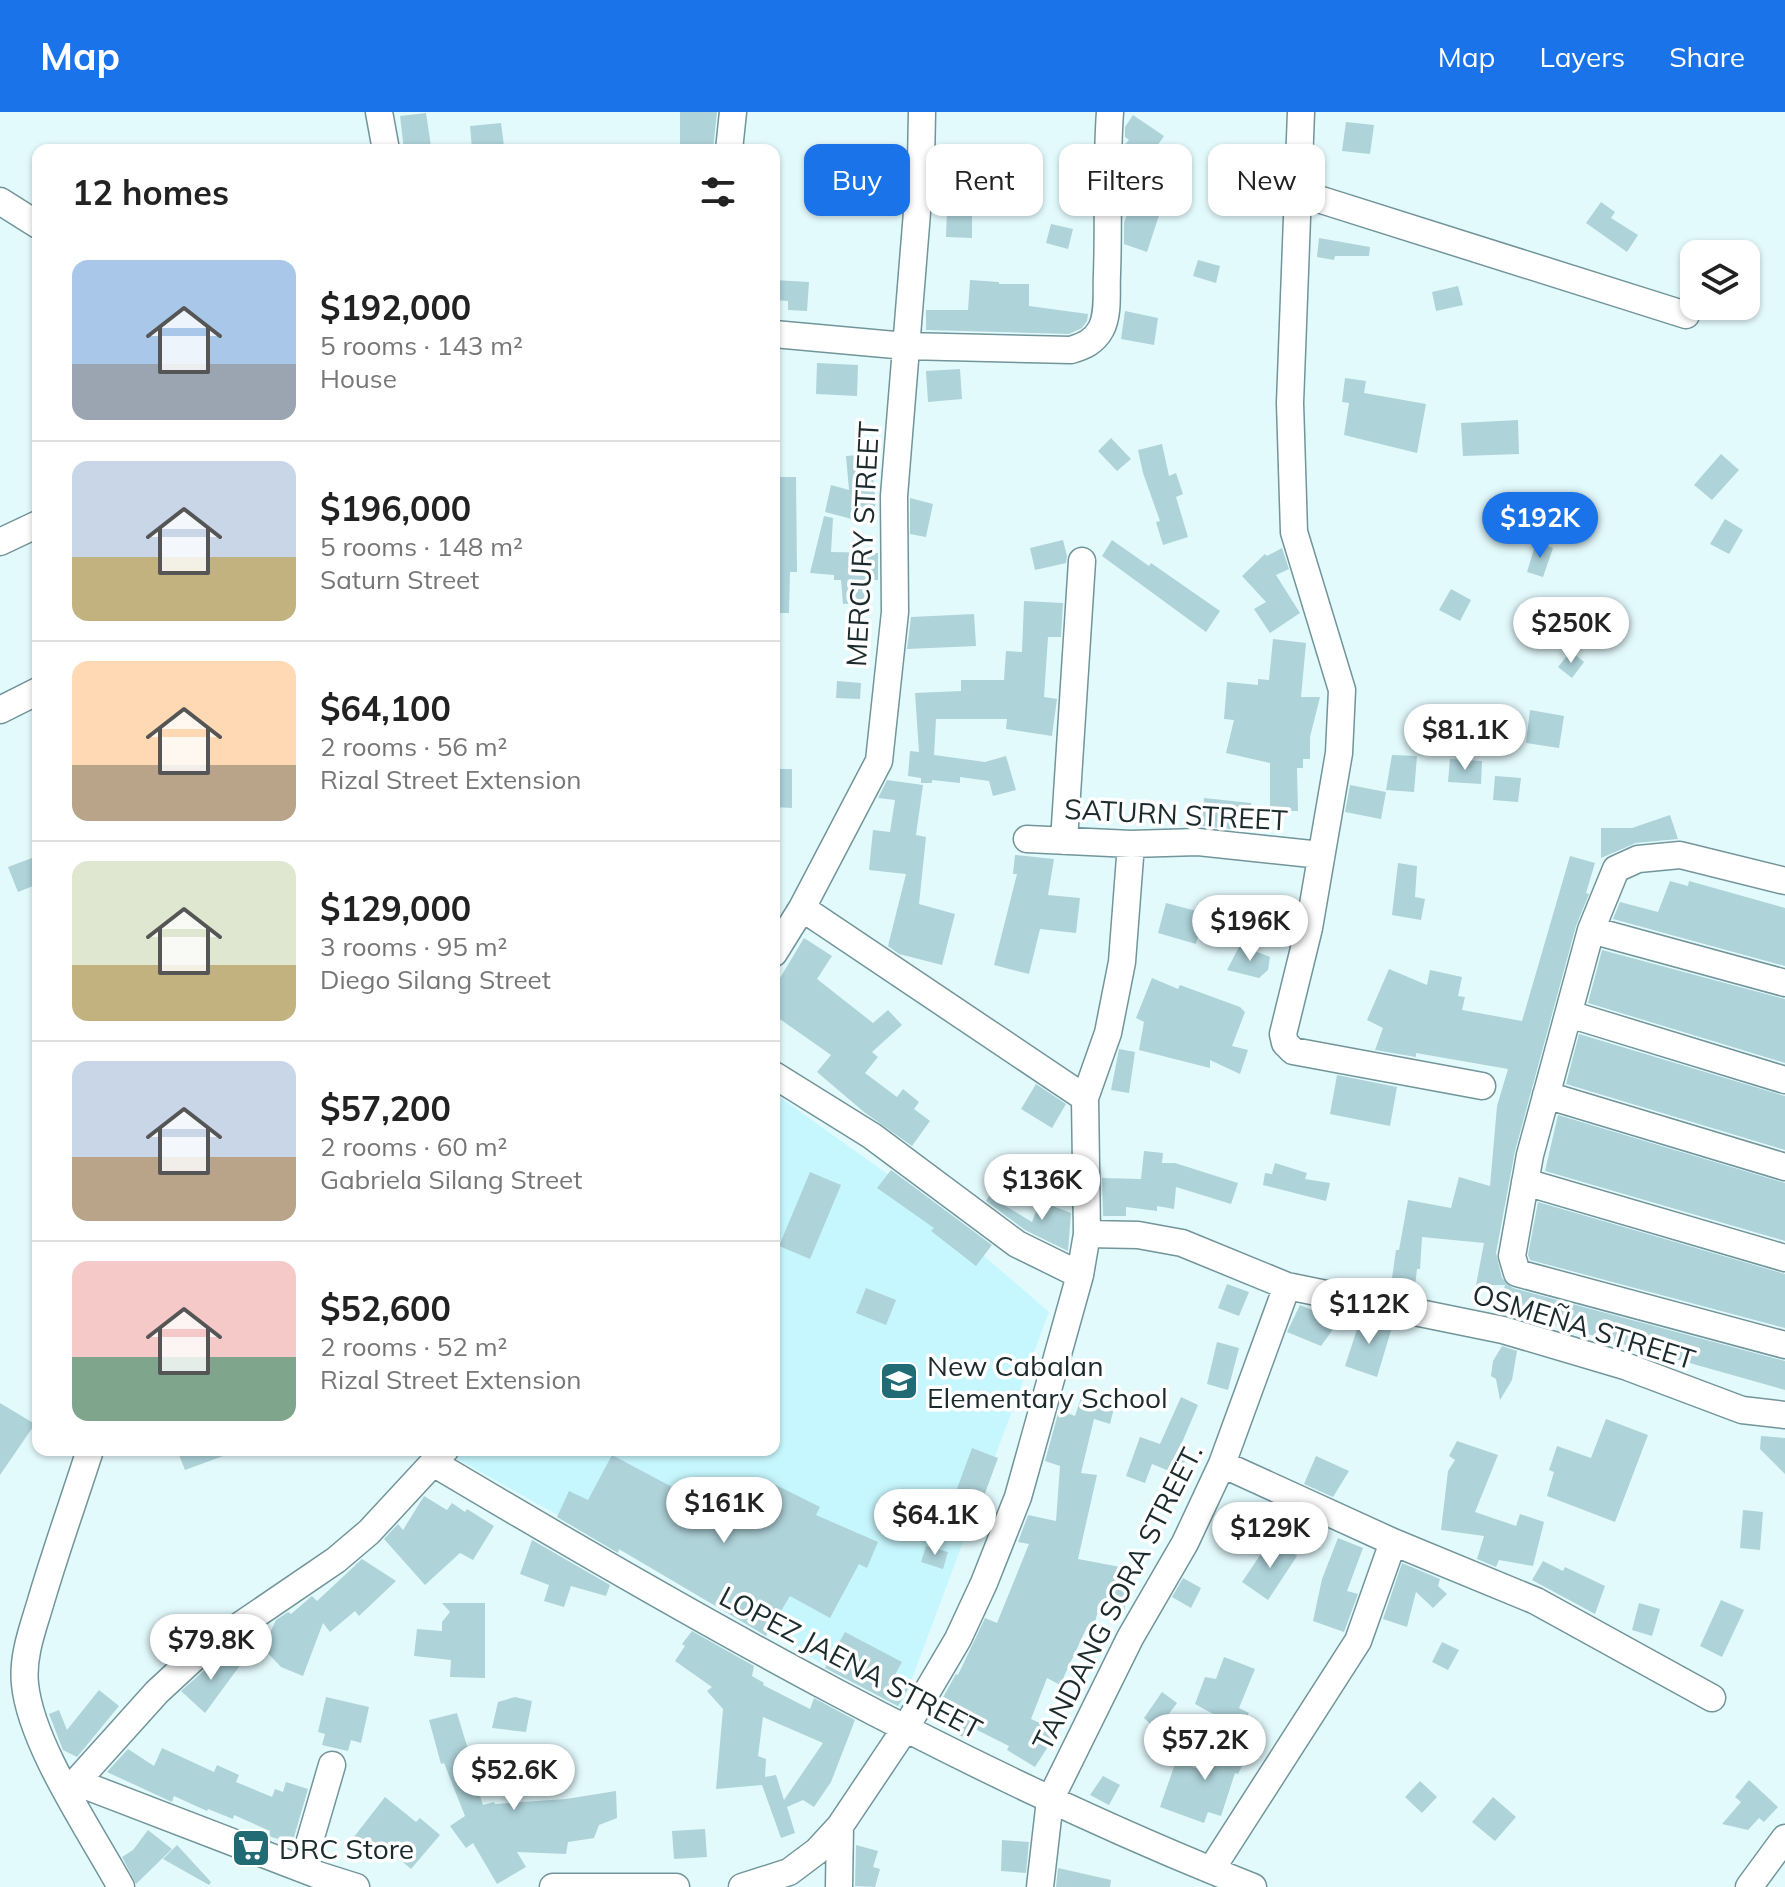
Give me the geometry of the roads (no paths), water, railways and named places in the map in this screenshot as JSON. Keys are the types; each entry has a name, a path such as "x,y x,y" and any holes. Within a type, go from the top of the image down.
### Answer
{"street":[{"path":"379,112 385,144"},
{"path":"730,144 733,112"},
{"name":"MERCURY STREET","path":"780,943 802,908 879,761 895,612 894,496 921,163 922,112"},
{"path":"780,335 906,346 1071,350 1088,345 1101,329 1106,307 1110,112"},
{"path":"1299,144 1301,112"},
{"path":"0,201 32,221"},
{"path":"1325,201 1680,313"},
{"path":"1295,216 1290,403 1294,532 1342,690 1339,753 1309,928 1283,1034 1285,1043 1293,1051 1482,1086"},
{"path":"0,542 32,527"},
{"path":"1064,841 1082,561"},
{"path":"0,710 32,694"},
{"name":"SATURN STREET","path":"1027,839 1131,844 1198,842 1321,855"},
{"path":"742,1887 789,1872 817,1851 840,1826 905,1729 958,1639 1018,1497 1080,1275 1087,1234 1085,1098 1108,1033 1122,962 1131,844"},
{"path":"1785,881 1680,855 1638,859 1616,869 1591,930 1546,1095 1525,1182 1512,1256 1517,1273 1785,1345"},
{"path":"802,908 1085,1098"},
{"path":"1591,930 1785,983"},
{"path":"1569,1014 1785,1080"},
{"path":"780,1079 872,1136 1017,1244 1080,1275"},
{"path":"1546,1095 1785,1167"},
{"path":"1525,1182 1785,1258"},
{"name":"OSMEÑA STREET","path":"1087,1234 1138,1235 1182,1243 1287,1286 1503,1330 1625,1366 1742,1410 1785,1415"},
{"name":"TANDANG SORA STREET.","path":"1040,1887 1050,1800 1130,1638 1185,1543 1222,1464 1287,1286"},
{"path":"88,1456 45,1590 26,1659 25,1683 30,1709 121,1887"},
{"path":"71,1787 157,1692 198,1654 336,1560 369,1532 440,1457"},
{"name":"LOPEZ JAENA STREET","path":"440,1457 621,1575 905,1729 1050,1800 1253,1887"},
{"path":"1222,1464 1393,1542 1536,1601 1712,1698"},
{"path":"1211,1870 1358,1641 1393,1542"},
{"path":"312,1877 332,1765"},
{"path":"71,1787 312,1877 356,1887"},
{"path":"839,1887 840,1826"},
{"path":"1749,1887 1785,1838"},
{"path":"553,1887 676,1887"}],"place":[{"name":"New Cabalan Elementary School","path":"899,1381"},
{"name":"DRC Store","path":"251,1848"}]}
